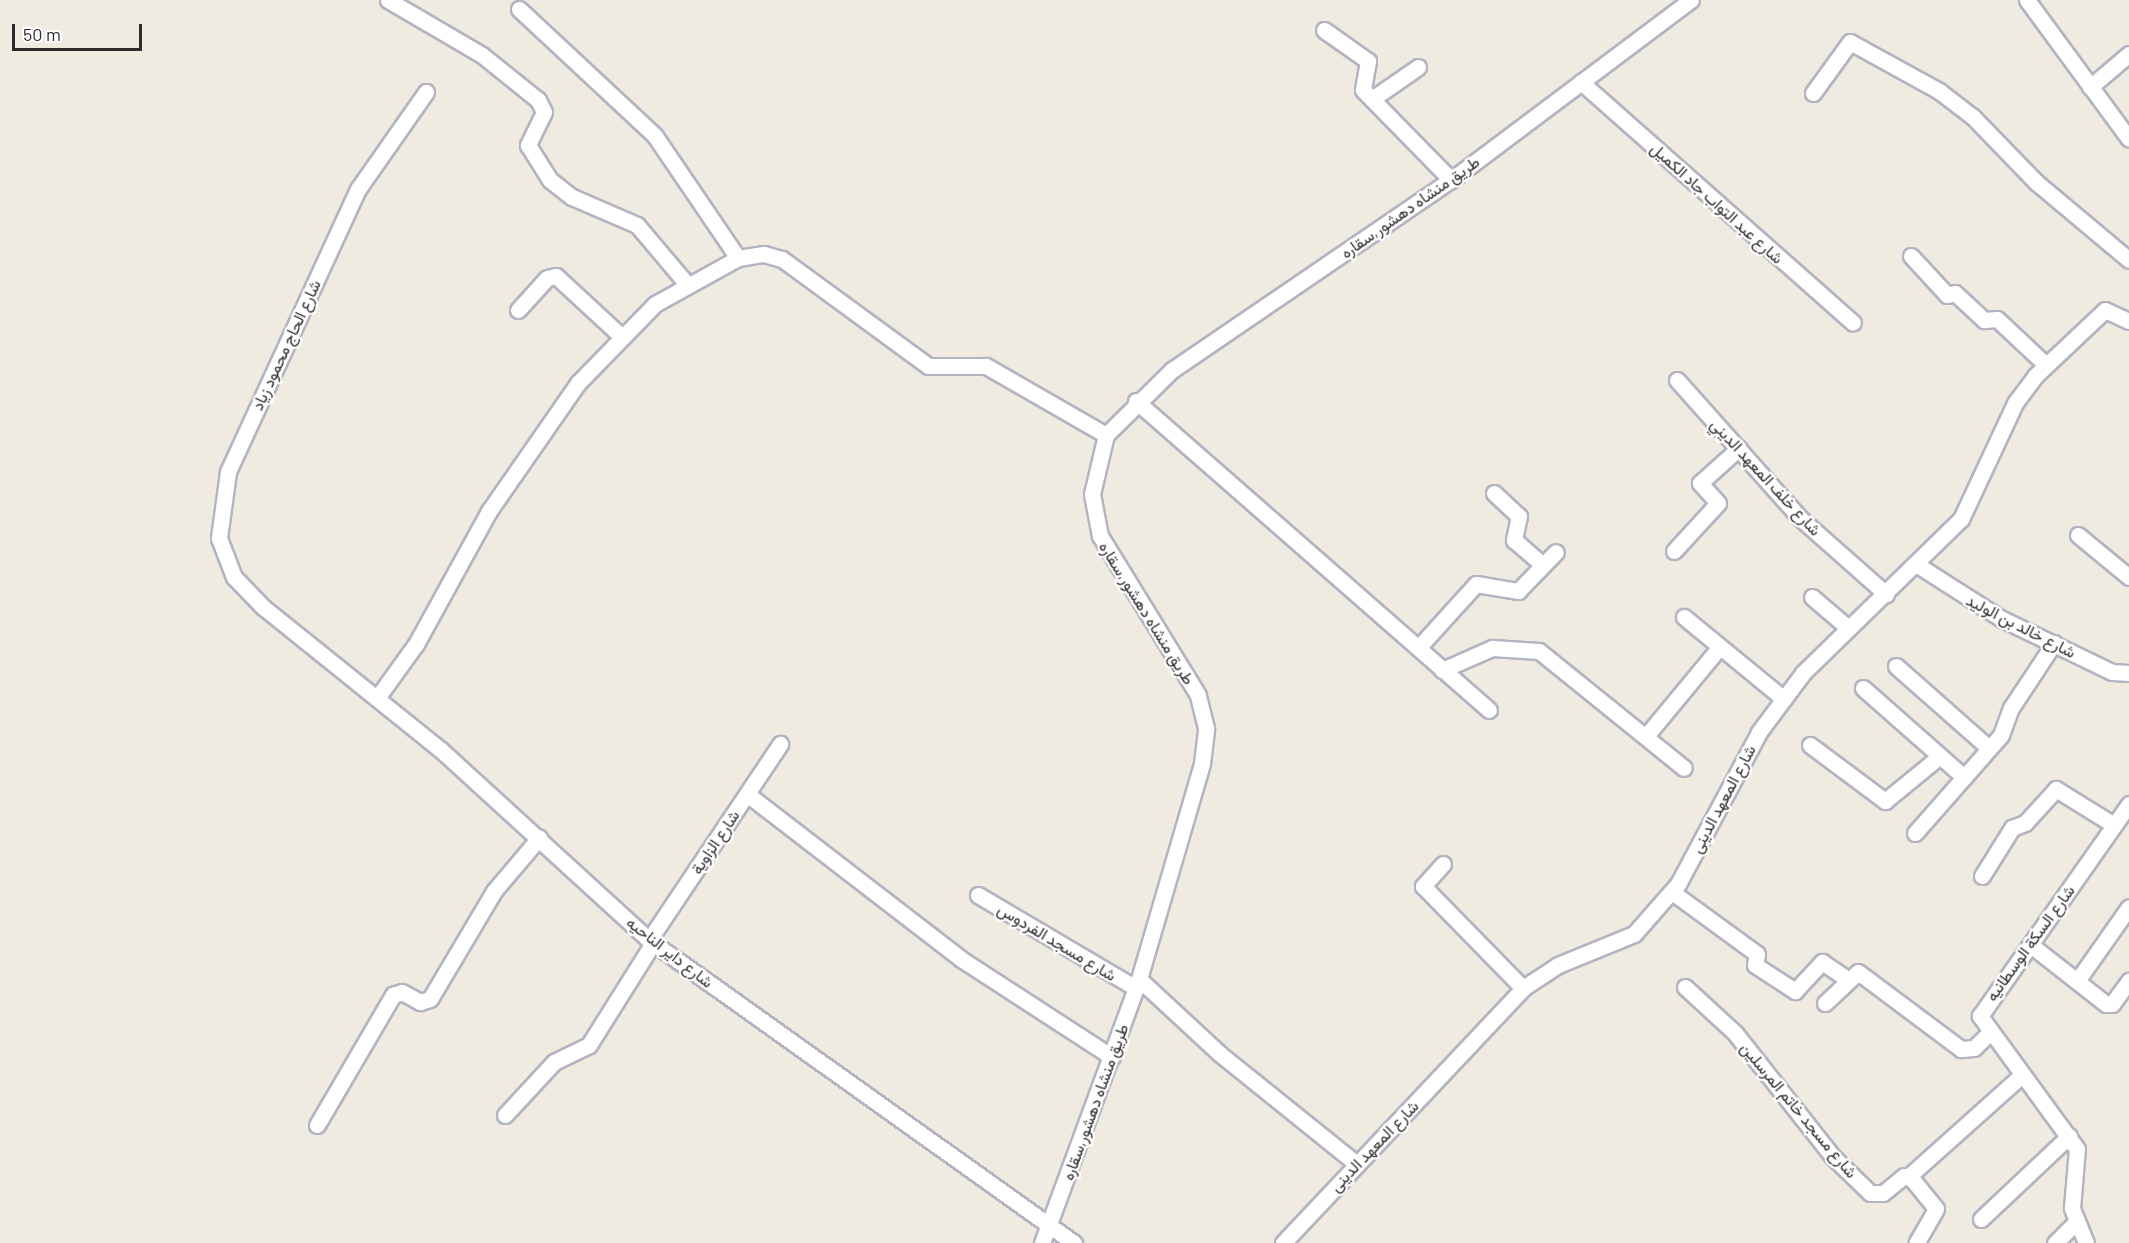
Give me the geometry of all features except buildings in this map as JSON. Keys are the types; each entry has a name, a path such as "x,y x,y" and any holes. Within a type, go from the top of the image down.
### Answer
{"street":[{"path":"388,0 482,55 543,105 543,118 528,145 550,180 572,197 637,225 686,283"},
{"name":"طريق منشاه دهشور,سقاره","path":"1042,1243 1138,984 1202,763 1206,728 1198,695 1100,536 1092,494 1106,435 1136,401 1172,370 1451,180 1691,0"},
{"path":"2027,0 2129,139"},
{"path":"519,9 655,136 738,258"},
{"path":"1324,30 1368,61 1360,82 1372,99 1451,180"},
{"path":"1813,93 1850,42 1939,91 1973,117 2036,182 2129,260"},
{"path":"2090,87 2129,54"},
{"path":"1372,99 1418,67"},
{"name":"شارع عبد التواب جاد الكميل","path":"1581,82 1853,323"},
{"name":"شارع الحاج محمود زياد","path":"263,607 234,577 219,538 228,472 358,189 426,92"},
{"path":"377,698 416,644 489,511 566,399 621,336 686,283 738,258 764,254 782,259 928,366 986,366 1106,435"},
{"path":"1911,256 1947,294 1955,293 1984,320 1997,319 2046,365"},
{"path":"518,310 547,278 556,276 621,336"},
{"name":"شارع المعهد الدينى","path":"1283,1243 1523,988 1558,965 1634,934 1672,892 1749,748 1784,699 1846,626 1918,566 1972,502 2015,403 2046,365 2103,312 2112,310 2129,321"},
{"name":"شارع خلف المعهد الديني","path":"1677,380 1800,518 1886,594"},
{"path":"1136,401 1489,710"},
{"path":"1674,551 1718,503 1700,483 1739,448"},
{"path":"1494,493 1519,516 1514,540 1543,566"},
{"path":"2078,535 2129,577"},
{"path":"1418,648 1476,584 1514,592 1556,552"},
{"name":"شارع خالد بن الوليد","path":"1918,566 1977,605 2112,672 2129,672"},
{"path":"1812,597 1846,626"},
{"name":"شارع داير الناحيه","path":"263,607 377,698 539,838 651,942 1074,1243"},
{"path":"1684,617 1718,649 1784,699"},
{"path":"1915,833 1989,748 2054,643"},
{"path":"1442,670 1508,645 1539,651 1684,768"},
{"path":"1646,736 1718,649"},
{"path":"1896,666 1989,748"},
{"path":"1863,688 1964,777"},
{"name":"شارع الزاوية","path":"506,1115 554,1062 589,1045 651,942 780,744"},
{"path":"1810,745 1885,801 1940,756"},
{"path":"1982,876 2012,828 2025,823 2056,789 2114,825"},
{"path":"747,794 961,959 1112,1057"},
{"name":"شارع السكة الوسطانيه","path":"2086,1243 2077,1221 2071,1194 2077,1149 1990,1032 1981,1011 2032,946 2129,804"},
{"path":"317,1125 393,996 402,992 420,1002 430,999 494,891 539,838"},
{"path":"1443,864 1423,886 1523,988"},
{"path":"1672,892 1757,954 1755,965 1795,991 1822,962 1847,980"},
{"name":"شارع مسجد الفردوس","path":"978,895 1138,984 1220,1054 1357,1164"},
{"path":"2077,981 2129,907"},
{"path":"2032,946 2109,1005 2129,981"},
{"path":"1825,1004 1847,980 1858,972 1961,1049 1974,1048 1990,1032"},
{"name":"شارع مسجد خاتم المرسلين","path":"1685,987 1735,1033 1832,1156 1870,1193 1883,1193 1909,1176 2022,1075"},
{"path":"1981,1219 2069,1136"},
{"path":"1909,1176 1936,1209 1916,1243"},
{"path":"2055,1243 2077,1221"}]}
